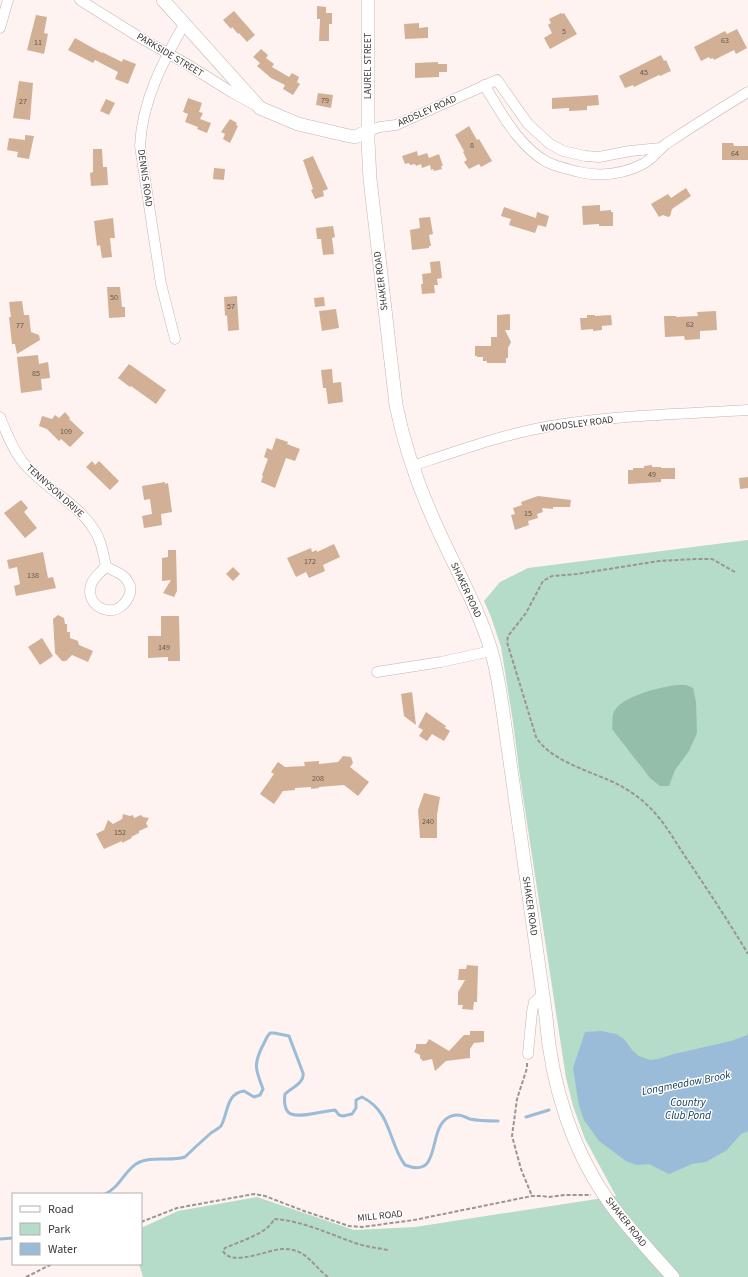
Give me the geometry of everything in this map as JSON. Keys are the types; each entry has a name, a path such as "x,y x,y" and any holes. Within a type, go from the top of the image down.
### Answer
{"main road":[{"path":"163,0 260,108 298,124 345,135 355,137 368,131"},
{"name":"LAUREL STREET","path":"368,0 368,131"},
{"name":"SHAKER ROAD","path":"368,131 372,207 396,405 400,425 412,466 440,534 476,611 491,651 503,712 553,1073 578,1146 594,1178 627,1225 673,1277"}],"street":[{"path":"0,28 8,0"},
{"name":"PARKSIDE STREET","path":"80,0 139,37 260,108"},
{"name":"DENNIS ROAD","path":"176,339 161,284 140,146 142,123 154,85 167,53 185,23"},
{"name":"ARDSLEY ROAD","path":"368,131 380,127 396,125 497,80 528,124 550,144 563,151 585,156 599,157 630,151 661,148"},
{"name":"ARDSLEY ROAD","path":"484,85 503,116 523,142 540,157 555,165 594,175 613,174 645,164 661,148 697,123 748,92"},
{"name":"WOODSLEY ROAD","path":"412,466 498,438 551,426 589,420 748,410"},
{"name":"TENNYSON DRIVE","path":"0,417 6,432 22,460 46,484 76,510 93,528 99,540 106,566"},
{"path":"106,566 109,569 123,575 131,587 126,601 116,610 100,608 94,603 91,595 91,586 95,577 106,566"},
{"path":"377,672 441,662 491,651"},
{"path":"528,1054 534,1002 542,995"}],"path":[{"path":"736,572 712,559 695,559 659,561 577,574 552,576 542,581 526,613 508,636 507,642 536,737 539,742 550,752 576,766 625,788 647,804 672,834 748,954"},
{"path":"528,1054 527,1068 517,1099 512,1136 521,1169 532,1196"},
{"name":"MILL ROAD","path":"142,1222 177,1208 254,1194 265,1196 349,1226 362,1227 414,1220 532,1196 542,1196 548,1198 565,1195 604,1193"},
{"path":"328,1277 306,1255 291,1250 276,1250 238,1258 230,1258 225,1255 223,1251 225,1248 270,1226 274,1219 293,1221 311,1226 358,1244 388,1250"},
{"path":"26,1277 50,1265"}],"green space":[{"path":"748,540 748,1277 143,1277 139,1265 142,1265 142,1228 178,1211 257,1197 354,1230 415,1227 616,1196 585,1139 573,1106 566,1078 501,647 484,601 500,582 528,568"},
{"path":"677,685 686,685 693,688 696,702 697,733 689,751 675,770 669,786 660,786 650,778 612,729 613,714 623,702 632,697 651,690"}],"water":[{"name":"Country Club Pond","path":"601,1031 616,1034 624,1039 639,1056 650,1060 731,1041 748,1034 748,1131 741,1134 727,1150 706,1162 692,1164 669,1174 649,1164 636,1165 626,1161 599,1141 584,1120 579,1106 573,1068 585,1032"}],"building":[{"path":"317,6 326,7 326,13 332,13 332,24 329,24 329,41 319,41 320,19 317,19"},
{"path":"234,11 255,35 247,42 232,27 231,29 223,20"},
{"path":"564,13 577,34 550,49 544,38 552,33 548,25 551,23 549,19"},
{"path":"36,15 47,17 44,33 48,34 44,54 27,50"},
{"path":"419,23 419,28 428,27 428,38 405,39 404,24"},
{"path":"737,29 747,48 736,54 734,50 714,60 713,58 710,59 709,57 701,61 694,47 725,31 727,34"},
{"path":"75,38 122,62 123,59 136,64 128,84 115,79 118,72 95,60 93,63 68,50"},
{"path":"261,49 268,55 266,58 274,64 272,67 289,77 292,73 299,77 297,82 300,84 293,95 283,89 285,85 271,78 257,66 260,63 253,57"},
{"path":"661,55 664,61 666,60 671,71 634,87 633,85 625,88 619,76"},
{"path":"438,62 438,64 447,64 447,72 439,72 439,77 415,78 415,63"},
{"path":"19,81 33,83 30,120 13,118"},
{"path":"318,93 333,95 331,108 316,105"},
{"path":"598,95 599,105 587,106 587,110 569,111 569,108 552,109 552,98"},
{"path":"188,98 202,103 199,112 203,113 200,119 211,123 207,133 197,129 198,127 185,122 188,114 183,112"},
{"path":"106,99 115,103 109,115 100,111"},
{"path":"230,119 237,123 236,125 238,126 230,143 223,139 225,134 221,132"},
{"path":"469,126 477,140 479,139 492,161 481,167 479,164 469,169 464,162 467,160 463,152 464,151 455,135"},
{"path":"25,135 34,136 29,159 17,157 18,152 7,150 9,138 25,140"},
{"path":"722,143 733,143 734,146 748,146 748,160 722,160"},
{"path":"93,149 102,149 103,167 107,167 108,185 91,186 90,173 93,172"},
{"path":"417,151 418,156 427,153 429,158 439,154 443,166 441,166 442,169 434,171 433,169 431,170 430,165 422,168 421,164 416,166 415,164 405,164 402,156"},
{"path":"313,156 328,189 323,191 324,196 315,199 303,160"},
{"path":"214,168 225,169 224,180 213,179"},
{"path":"686,188 691,196 672,209 670,216 668,217 663,215 659,217 651,204 668,194 671,198"},
{"path":"600,205 600,211 611,210 611,212 613,212 613,226 599,226 599,224 583,225 582,206"},
{"path":"504,207 536,218 537,212 549,216 546,227 538,225 535,233 509,225 511,219 501,216"},
{"path":"430,217 433,234 429,235 431,246 429,246 429,248 412,250 410,230 420,228 419,218"},
{"path":"113,218 115,238 110,238 112,257 102,258 100,245 97,246 94,221"},
{"path":"333,226 335,237 332,238 334,254 323,255 321,239 317,239 316,228"},
{"path":"440,261 442,278 437,279 438,285 434,285 435,293 422,294 422,274 431,273 430,262"},
{"path":"107,287 120,287 122,307 125,307 125,317 109,318"},
{"path":"237,296 239,330 228,331 227,315 225,316 224,297"},
{"path":"324,297 325,306 315,307 314,298"},
{"path":"22,301 24,315 29,315 31,332 39,335 40,340 17,354 15,344 12,344 9,302"},
{"path":"336,309 339,328 322,331 319,311"},
{"path":"716,311 717,330 700,331 700,339 685,340 684,336 665,337 664,316 698,316 697,312"},
{"path":"510,314 510,330 505,330 511,342 508,348 508,358 506,358 506,363 487,363 487,361 483,361 483,357 475,356 475,346 491,346 491,337 497,337 497,315"},
{"path":"587,315 611,315 612,325 602,326 602,330 581,330 580,318 587,318"},
{"path":"38,355 39,364 48,362 50,378 41,379 42,390 21,393 17,357"},
{"path":"129,364 166,390 156,404 118,378"},
{"path":"332,369 333,383 341,382 343,402 328,404 326,388 323,388 321,370"},
{"path":"65,412 70,418 69,419 84,433 70,447 61,439 59,441 47,429 39,426 42,416 52,419 55,415 59,418"},
{"path":"276,438 288,442 287,444 300,449 295,461 286,458 275,488 261,482 268,459 264,457 267,448 272,450"},
{"path":"92,461 95,465 99,461 119,481 110,490 86,467"},
{"path":"652,465 652,467 675,468 675,479 661,479 661,482 628,484 628,470 633,470 633,468 644,468 644,466"},
{"path":"748,477 748,488 740,489 739,478"},
{"path":"165,482 165,484 168,483 172,512 161,514 162,525 144,528 142,516 152,514 150,499 144,500 142,486"},
{"path":"538,496 571,500 570,507 553,507 553,509 542,508 543,512 537,514 538,518 528,521 529,525 515,530 511,515 515,514 513,508 522,505 521,502"},
{"path":"21,500 28,508 24,512 37,528 25,538 4,513"},
{"path":"334,544 340,557 323,565 325,571 309,578 306,572 296,577 287,558 311,548 312,552 317,550 317,552"},
{"path":"168,550 176,550 177,591 174,597 163,593 171,580 162,581 162,558 168,557"},
{"path":"43,552 48,578 53,577 56,588 16,596 14,586 20,584 17,567 9,569 7,560"},
{"path":"233,567 240,574 233,581 226,574"},
{"path":"58,615 64,618 65,624 67,624 67,632 70,632 70,638 78,641 79,645 93,651 88,662 72,655 66,661 62,661 55,653 53,619"},
{"path":"161,616 179,616 180,661 168,661 168,657 148,658 148,636 161,636"},
{"path":"42,638 53,656 40,665 28,647"},
{"path":"412,692 416,725 404,716 401,694"},
{"path":"426,712 446,726 445,728 450,731 444,741 432,734 427,741 419,736 423,730 418,727"},
{"path":"343,756 351,757 353,763 350,767 369,782 358,796 344,785 311,789 311,787 295,788 295,790 283,791 274,804 260,794 274,774 271,772 278,762 285,767 305,766 304,762 319,761 319,764 338,762"},
{"path":"424,793 440,797 437,815 437,838 420,838 418,810"},
{"path":"123,814 130,816 133,815 134,818 141,815 149,818 146,823 148,827 139,831 139,833 131,837 132,838 122,843 122,841 104,849 96,834 104,830 108,820 113,824 122,819"},
{"path":"467,965 478,966 477,1002 474,1002 473,1010 462,1009 463,1005 458,1005 458,992 465,980 458,980 459,969 466,969"},
{"path":"470,1031 484,1031 484,1042 474,1043 470,1049 470,1058 446,1061 435,1071 432,1059 423,1061 420,1058 420,1055 414,1052 416,1044 426,1044 429,1039 449,1051 464,1035 470,1035"}],"waterway":[{"name":"Longmeadow Brook","path":"107,1193 114,1188 136,1164 142,1161 185,1157 211,1133 221,1126 228,1105 238,1093 244,1091 254,1097 260,1095 263,1089 256,1068 257,1059 270,1033 289,1036 303,1073 302,1080 285,1094 285,1105 289,1113 301,1115 335,1110 339,1115 343,1116 352,1114 356,1108 356,1100 362,1097 372,1103 379,1111 384,1119 395,1147 405,1165 417,1168 425,1166 430,1160 442,1123 449,1117 457,1115 473,1120 498,1121"},
{"name":"Longmeadow Brook","path":"526,1117 549,1110"},
{"name":"Longmeadow Brook","path":"0,1239 12,1238"}]}
